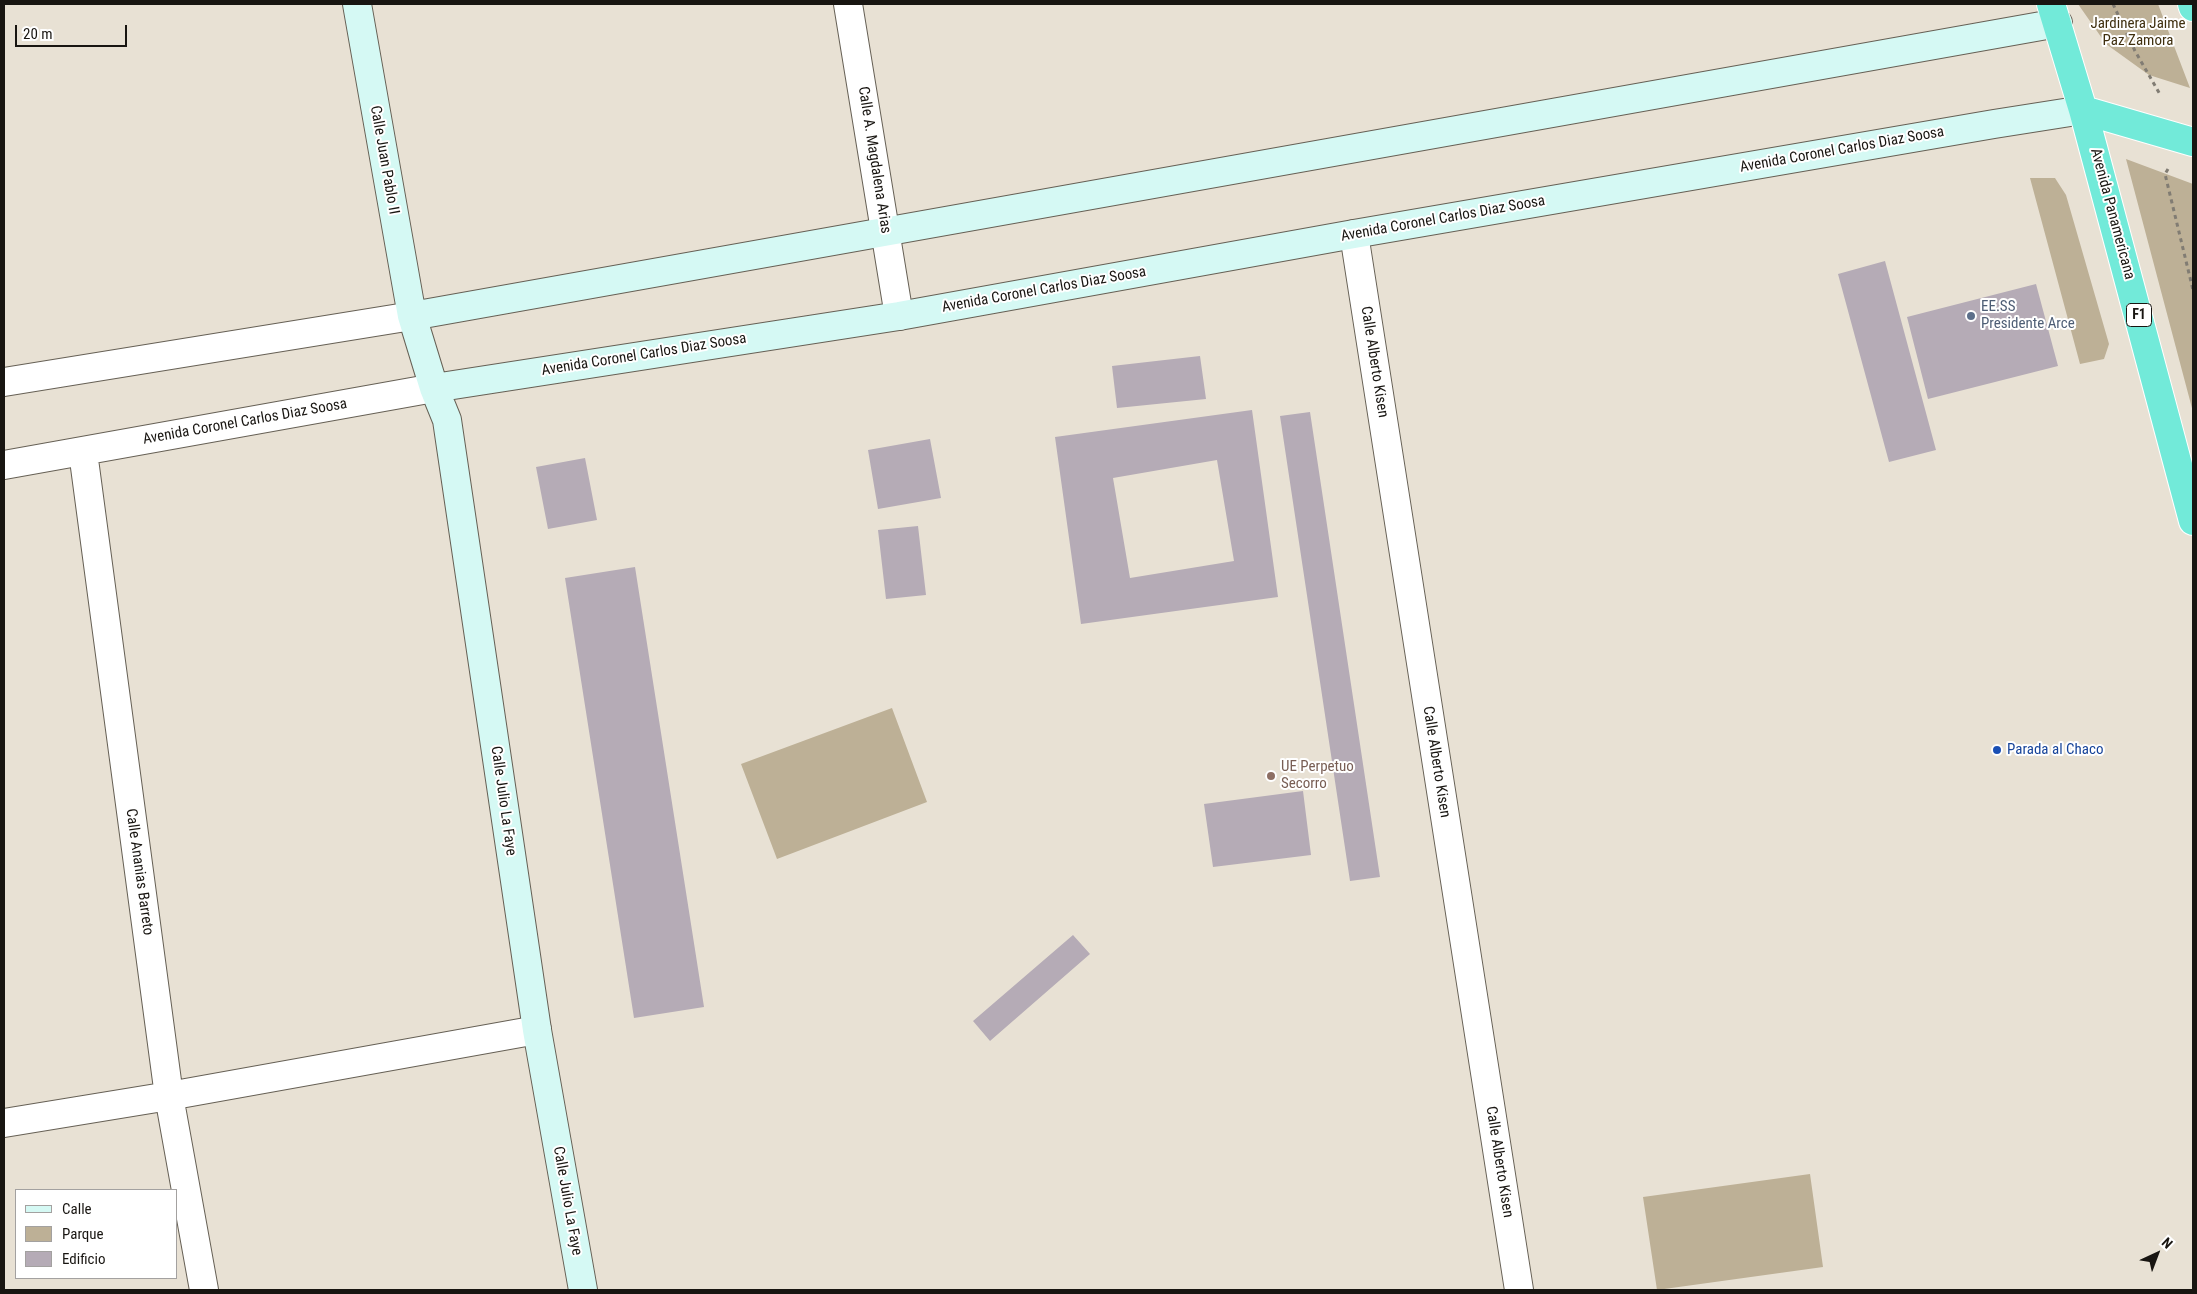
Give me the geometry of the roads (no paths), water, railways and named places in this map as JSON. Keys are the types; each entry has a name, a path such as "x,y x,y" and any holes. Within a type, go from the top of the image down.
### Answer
{"highway":[{"name":"F1","path":"2055,13 2083,110"},
{"path":"2083,110 2193,142"},
{"name":"Avenida Panamericana","path":"2083,110 2161,395 2193,521"}],"main road":[{"name":"Calle Juan Pablo II","path":"357,4 412,316"},
{"path":"412,316 886,233 2055,13"},
{"name":"Avenida Coronel Carlos Diaz Soosa","path":"434,388 899,316 1354,234 2083,110"},
{"name":"Calle Julio La Faye","path":"412,316 434,388 447,420 537,1030 583,1290"}],"street":[{"name":"Calle A. Magdalena Arias","path":"848,4 899,316"},
{"name":"Calle Alberto Kisen","path":"1354,234 1519,1290"},
{"path":"4,382 412,316"},
{"name":"Avenida Coronel Carlos Diaz Soosa","path":"4,465 434,388"},
{"name":"Calle Ananias Barreto","path":"83,452 170,1096 204,1290"},
{"path":"4,1122 170,1096 537,1030"}],"place":[{"name":"EE.SS Presidente Arce","path":"1971,316"},
{"name":"Parada al Chaco","path":"1997,750"},
{"name":"UE Perpetuo Secorro","path":"1271,776"}],"park label":[{"name":"Jardinera Jaime Paz Zamora","path":"2138,32"}]}
